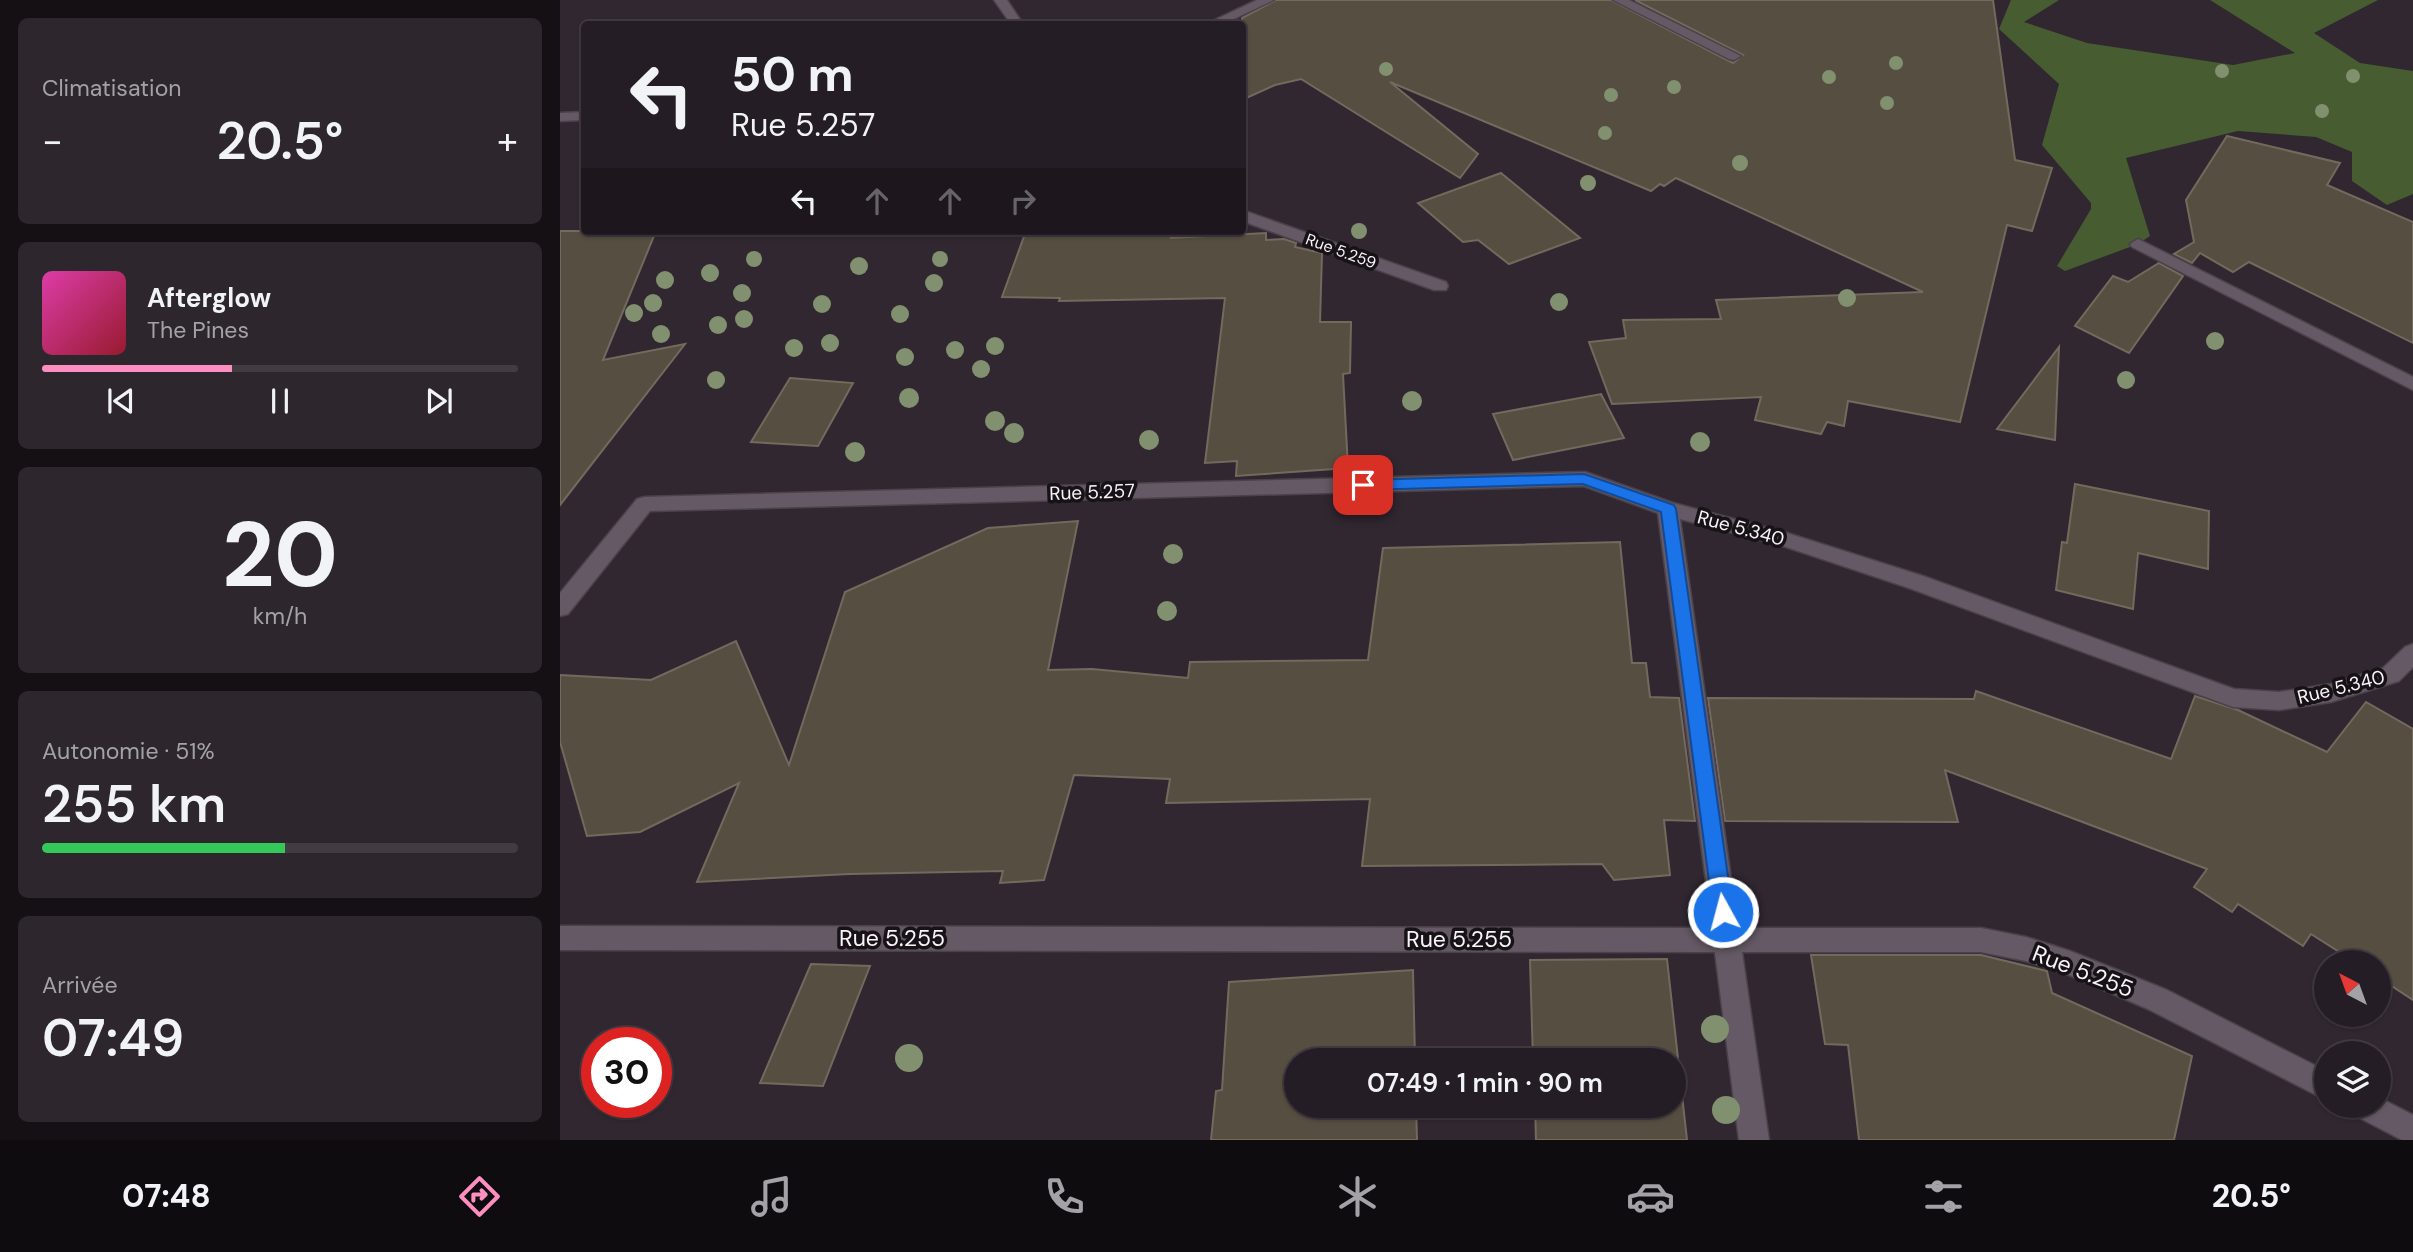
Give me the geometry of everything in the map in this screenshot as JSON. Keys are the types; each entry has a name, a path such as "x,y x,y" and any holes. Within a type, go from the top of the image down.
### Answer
{"street":[{"path":"1000,0 1015,21"},
{"path":"1220,21 1268,0"},
{"path":"1619,0 1734,56"},
{"path":"560,117 581,116"},
{"name":"Rue 5.259","path":"1246,216 1440,286"},
{"path":"2138,244 2413,384"},
{"name":"Rue 5.257","path":"560,608 643,505 1584,479 1668,509"},
{"name":"Rue 5.340","path":"1754,1140 1668,509 1787,540 1916,582 2233,698 2279,701 2331,692 2391,675 2413,653"},
{"name":"Rue 5.255","path":"560,938 1981,940 2014,945 2082,966 2314,1080"},
{"path":"2390,1118 2413,1130"}],"green space":[{"path":"2011,0 2059,0 2024,22 2087,43 2233,65 2295,53 2210,0 2378,0 2314,33 2360,63 2413,71 2413,194 2387,205 2352,181 2352,152 2316,137 2238,131 2126,158 2150,236 2138,244 2065,271 2057,266 2091,209 2091,203 2042,145 2059,84 1999,29"}],"building":[{"path":"1276,0 1611,0 1733,63 1743,55 1635,0 1993,0 2015,160 2052,168 2032,231 2007,225 1960,422 1848,401 1844,426 1827,422 1821,434 1755,420 1761,397 1612,404 1589,342 1626,338 1623,320 1721,319 1716,300 1923,292 1676,178 1651,191 1390,82 1478,154 1460,178 1301,79 1275,85 1246,98 1246,21 1242,21 1242,18"},
{"path":"2227,136 2340,163 2327,185 2413,222 2413,343 2249,262 2233,272 2200,253 2192,263 2174,254 2194,242 2186,200"},
{"path":"1501,173 1580,238 1509,264 1478,240 1463,242 1418,203"},
{"path":"560,231 581,231 581,235 654,235 603,360 685,344 560,505"},
{"path":"1266,233 1266,240 1284,239 1296,243 1295,247 1322,253 1320,322 1351,322 1350,373 1343,374 1348,468 1236,476 1237,461 1205,463 1225,298 1059,301 1060,298 1002,297 1025,235 1171,235 1171,238"},
{"path":"2159,263 2183,276 2129,353 2075,326 2113,276 2128,282"},
{"path":"2059,347 2055,440 1997,429"},
{"path":"790,378 853,383 818,446 751,442"},
{"path":"1601,394 1624,438 1513,460 1493,414"},
{"path":"2075,484 2209,511 2208,569 2138,553 2133,609 2056,590 2062,542 2067,543"},
{"path":"1078,521 1048,670 1092,669 1188,678 1190,662 1368,660 1383,548 1620,542 1632,663 1646,663 1650,697 1679,698 1695,821 1664,820 1670,875 1614,880 1602,864 1362,866 1370,799 1166,803 1170,779 1074,775 1044,880 1000,883 1003,871 849,874 697,882 739,783 640,832 587,836 560,742 560,675 651,680 736,641 789,765 845,592 988,528"},
{"path":"1976,691 2171,759 2195,696 2238,710 2327,752 2366,702 2413,729 2413,1000 2391,986 2391,950 2336,950 2311,934 2303,946 2238,904 2232,912 2194,887 2207,869 1945,770 1958,822 1725,821 1708,698 1974,699"},
{"path":"1811,955 1981,955 2047,971 2052,993 2192,1056 2174,1140 1859,1140 1848,1045 1825,1044"},
{"path":"1667,959 1677,1048 1533,1048 1530,960"},
{"path":"811,964 870,966 823,1086 760,1083"},
{"path":"1413,970 1415,1048 1284,1048 1284,1118 1416,1118 1417,1140 1211,1140 1216,1091 1222,1090 1229,982"},
{"path":"1535,1118 1685,1118 1687,1140 1536,1140"}],"route":[{"path":"1363,485 1584,479 1668,509 1723,912"}]}
